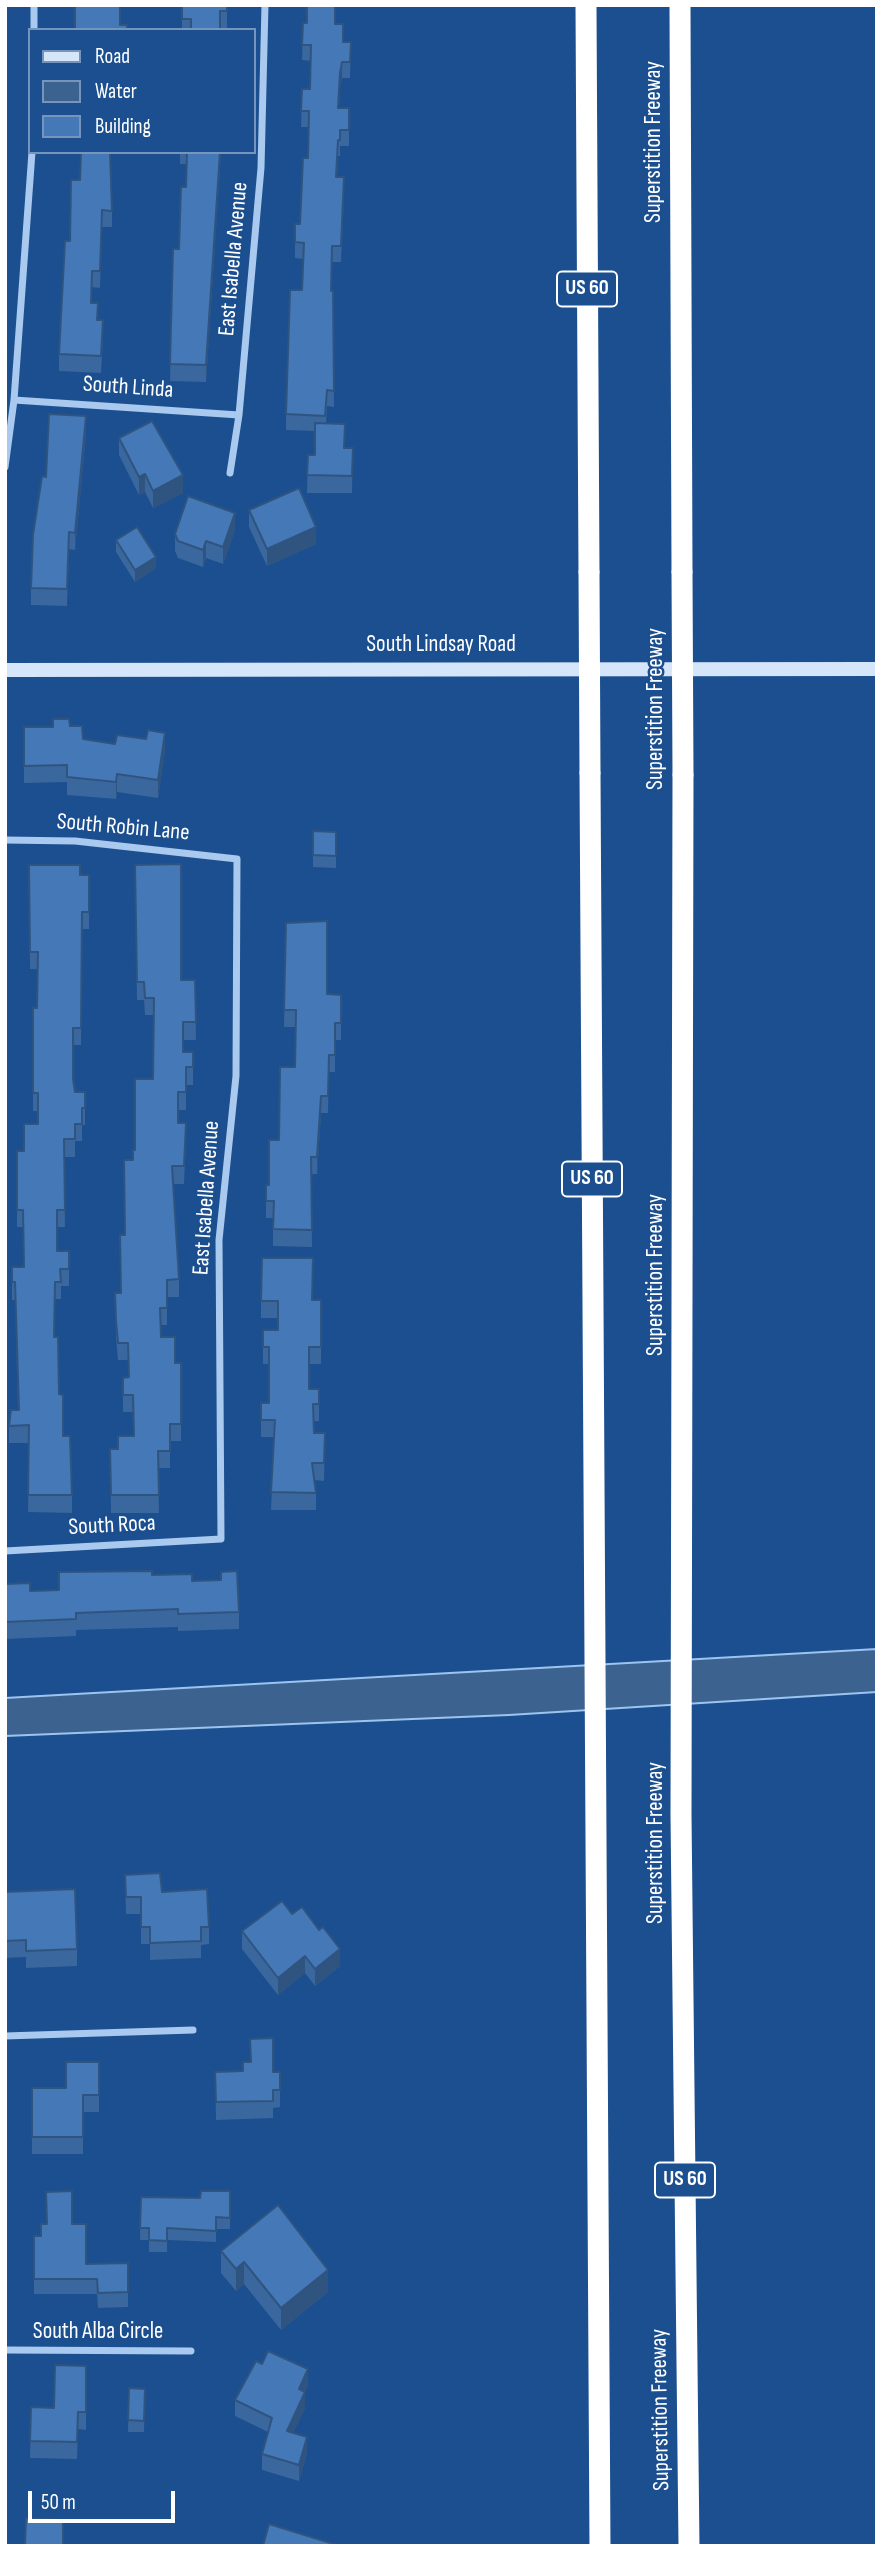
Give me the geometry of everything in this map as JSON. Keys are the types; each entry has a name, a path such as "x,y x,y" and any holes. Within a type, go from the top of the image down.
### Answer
{"highway":[{"name":"US 60","path":"586,5 600,2546"},
{"name":"Superstition Freeway","path":"680,5 683,775 681,1815 689,2546"}],"main road":[{"name":"South Lindsay Road","path":"5,670 877,669"}],"street":[{"path":"34,5 34,28"},
{"name":"East Isabella Avenue","path":"230,473 239,415 261,168 265,5"},
{"path":"5,467 15,400 32,154"},
{"name":"South Linda","path":"15,400 239,415"},
{"name":"South Robin Lane","path":"5,840 75,841 237,859"},
{"name":"East Isabella Avenue","path":"221,1539 219,1240 236,1076 237,859"},
{"name":"South Roca","path":"5,1551 221,1539"},
{"path":"5,2036 192,2030"},
{"name":"South Alba Circle","path":"5,2350 191,2351"}],"water":[{"path":"877,1649 877,1692 509,1715 5,1736 5,1698"}],"building":[{"path":"75,5 120,5 120,25 127,25 127,28 75,28"},
{"path":"182,5 227,5 227,11 220,11 220,28 191,28 191,19 182,19"},
{"path":"307,5 335,5 335,24 343,24 343,42 351,42 350,62 342,62 340,73 338,108 349,108 349,130 340,130 338,140 336,177 344,177 341,246 332,246 334,391 327,390 325,416 286,414 290,290 302,290 304,243 295,242 295,224 300,224 303,158 308,158 309,111 301,111 302,89 310,89 311,45 302,45 303,23 307,23"},
{"path":"81,154 110,154 112,211 102,210 100,271 92,271 91,303 98,303 97,320 103,320 101,356 59,354 65,241 70,241 71,180 80,180"},
{"path":"187,154 220,154 206,365 170,364 173,249 179,249 181,187 186,187"},
{"path":"49,414 86,416 75,533 69,532 67,589 31,588 33,535 42,476 46,477"},
{"path":"152,421 183,475 153,491 145,474 139,477 119,438"},
{"path":"315,423 345,424 344,448 353,448 352,476 307,475 308,455 315,455"},
{"path":"299,488 316,527 267,549 249,510"},
{"path":"188,496 235,513 223,547 206,541 203,550 178,541 175,534"},
{"path":"137,527 156,557 135,570 116,540"},
{"path":"53,719 69,719 70,726 82,726 83,739 115,744 117,735 146,739 148,730 165,733 158,780 117,774 116,782 67,777 67,765 24,766 24,727 53,727"},
{"path":"313,831 336,832 336,856 313,855"},
{"path":"181,864 181,980 195,980 196,1022 183,1022 183,1052 193,1052 193,1067 186,1067 186,1092 178,1092 178,1123 186,1123 184,1166 172,1166 179,1279 167,1280 167,1308 160,1308 161,1337 175,1337 175,1363 181,1363 181,1424 170,1424 170,1451 158,1451 159,1495 111,1495 110,1449 118,1449 118,1436 134,1436 133,1395 123,1395 123,1378 129,1377 128,1343 118,1343 115,1293 121,1293 120,1235 125,1235 124,1160 133,1160 135,1150 135,1079 153,1079 154,998 145,998 144,982 137,982 135,865"},
{"path":"29,865 80,865 80,875 89,875 89,912 82,912 81,1028 73,1028 73,1079 75,1092 85,1092 85,1108 82,1108 82,1124 75,1124 75,1139 64,1139 65,1210 57,1210 57,1251 69,1251 69,1269 60,1269 61,1282 55,1282 54,1337 58,1337 63,1436 70,1436 72,1495 28,1495 29,1425 9,1426 11,1410 19,1410 15,1282 12,1282 12,1267 24,1267 23,1210 17,1210 17,1151 24,1151 24,1124 38,1124 38,1093 33,1093 33,1008 37,1008 38,952 30,952"},
{"path":"327,921 327,994 341,995 341,1023 335,1023 335,1055 329,1055 328,1096 321,1096 317,1157 311,1157 312,1230 273,1229 274,1201 266,1201 266,1185 269,1185 269,1140 279,1140 280,1067 295,1067 296,1010 284,1010 286,923"},
{"path":"262,1258 313,1258 312,1300 321,1300 321,1347 309,1347 309,1389 319,1389 319,1404 313,1404 314,1433 325,1433 324,1463 312,1463 316,1493 271,1492 275,1420 261,1420 261,1403 269,1403 269,1347 263,1347 263,1330 278,1330 278,1301 261,1301"},
{"path":"152,1571 152,1575 192,1574 192,1581 221,1580 221,1572 237,1571 239,1612 178,1614 178,1609 76,1613 76,1619 5,1622 5,1584 30,1583 30,1591 59,1590 59,1572"},
{"path":"160,1873 162,1892 207,1889 209,1927 201,1927 201,1941 150,1943 150,1927 141,1927 141,1897 126,1897 125,1875"},
{"path":"75,1889 77,1949 26,1951 26,1940 5,1941 5,1892"},
{"path":"282,1901 292,1914 302,1907 319,1930 323,1927 340,1949 315,1969 305,1956 278,1978 242,1931"},
{"path":"273,2038 273,2072 280,2072 280,2090 273,2090 273,2101 216,2102 215,2072 243,2071 243,2062 251,2062 250,2039"},
{"path":"66,2062 99,2062 99,2095 83,2095 83,2137 32,2137 32,2088 66,2088"},
{"path":"72,2191 72,2224 86,2224 86,2264 128,2263 128,2292 98,2293 97,2279 34,2279 34,2236 41,2236 41,2224 47,2224 46,2192"},
{"path":"201,2191 230,2191 230,2218 216,2217 216,2231 167,2228 167,2241 149,2240 149,2228 140,2228 141,2197 200,2198"},
{"path":"278,2205 328,2270 281,2308 244,2262 236,2269 221,2251"},
{"path":"268,2351 308,2369 299,2389 305,2392 287,2431 307,2437 299,2465 262,2454 272,2418 235,2400 256,2361 262,2364"},
{"path":"55,2365 86,2366 86,2412 78,2412 77,2442 30,2441 31,2407 54,2408"},
{"path":"129,2388 145,2389 144,2421 128,2420"},
{"path":"26,2518 63,2520 63,2546 25,2546"},
{"path":"269,2524 340,2546 263,2546"}]}
